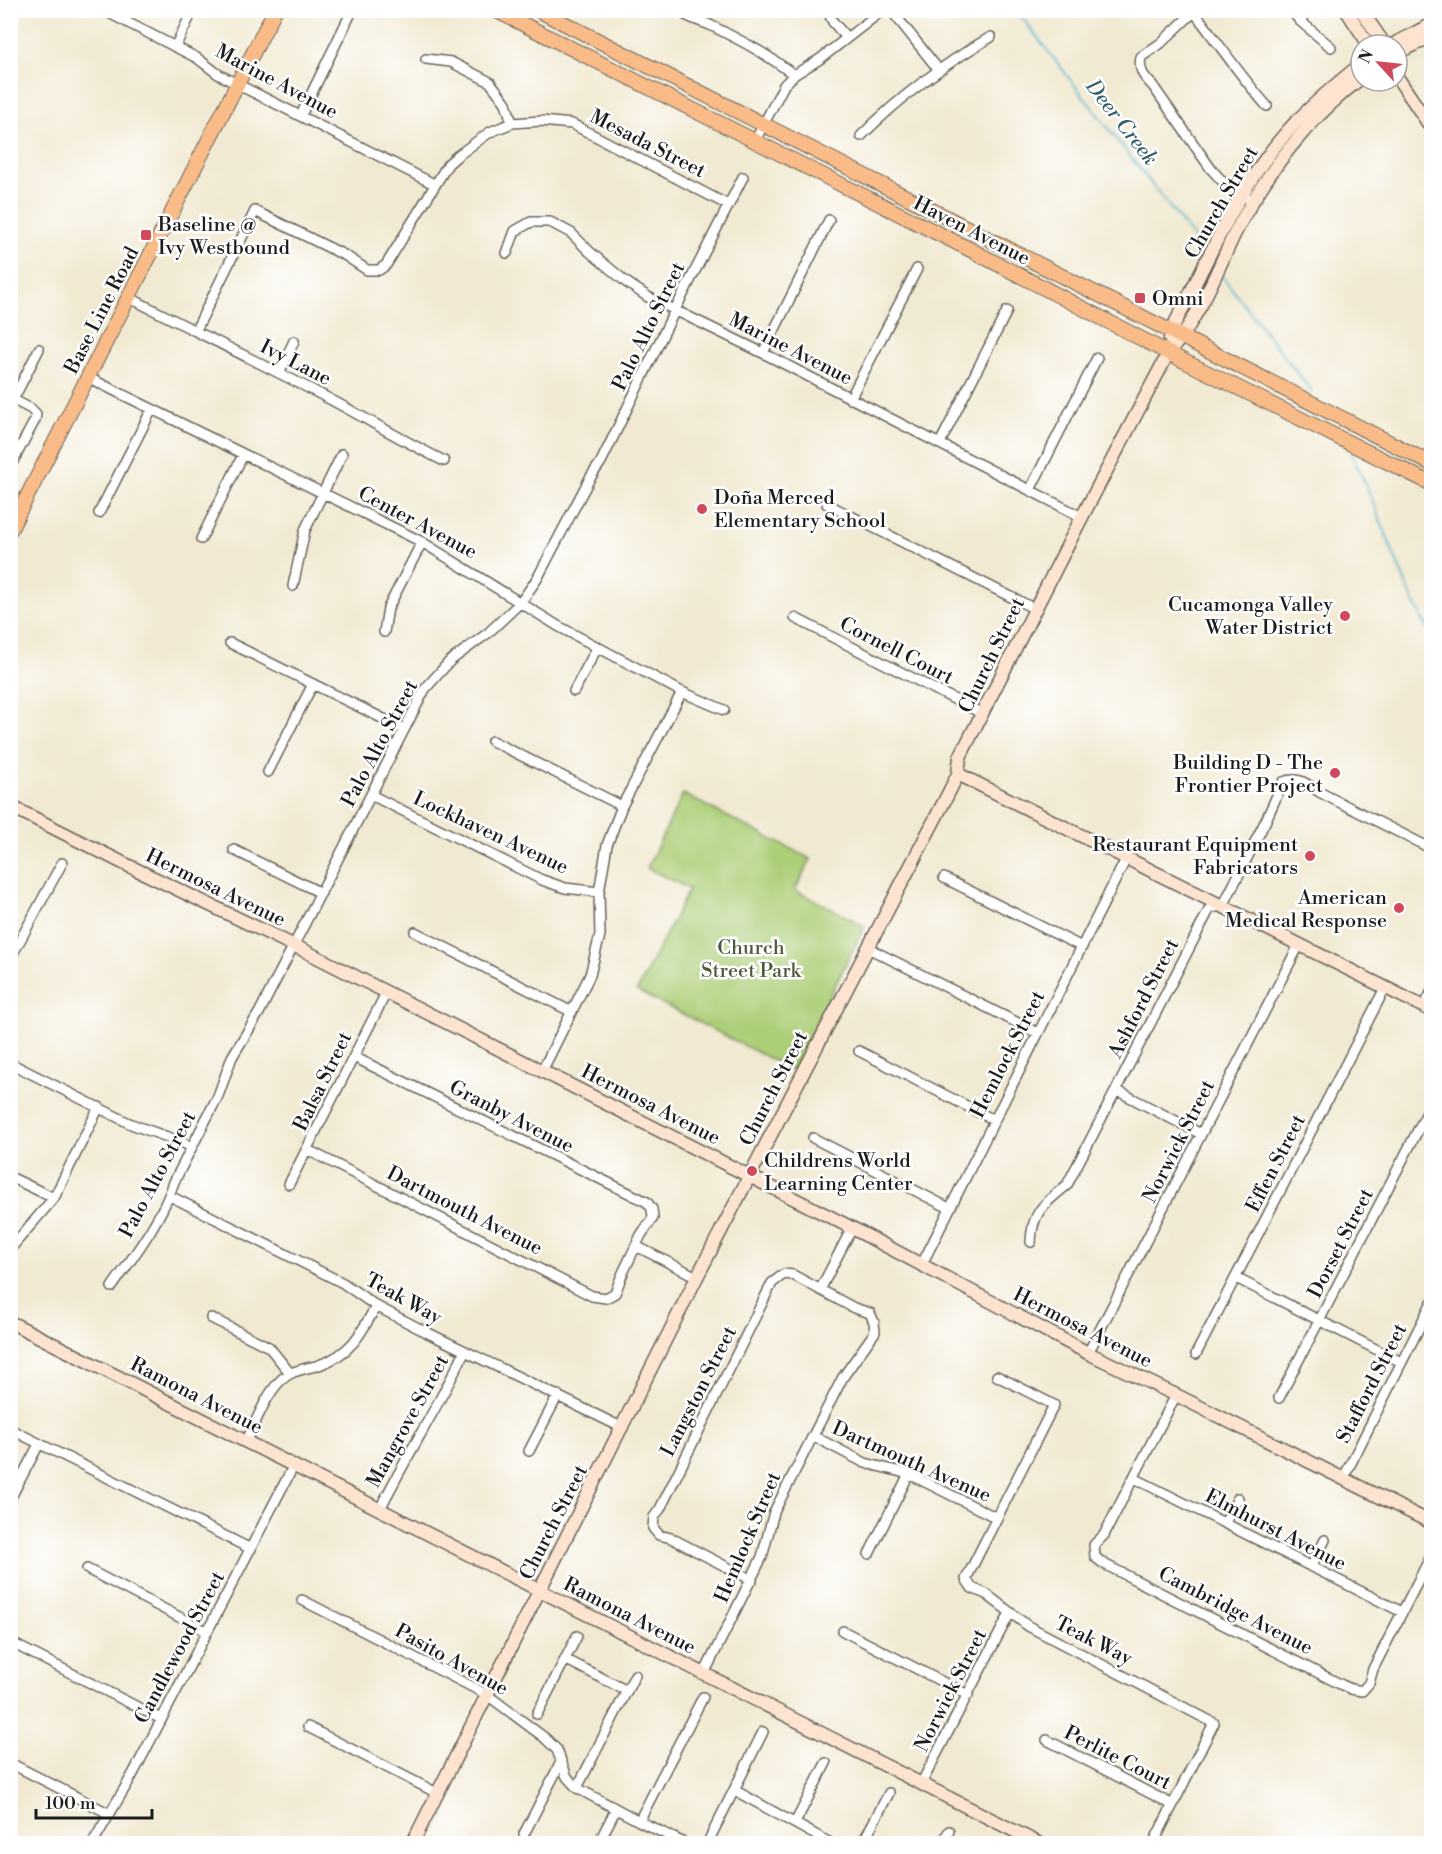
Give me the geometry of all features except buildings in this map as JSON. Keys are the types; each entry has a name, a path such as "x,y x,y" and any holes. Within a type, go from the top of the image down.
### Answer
{"main road":[{"name":"Base Line Road","path":"10,530 275,10"},
{"name":"Haven Avenue","path":"495,10 1431,484"},
{"name":"Haven Avenue","path":"538,10 1431,464"}],"street":[{"name":"Marine Avenue","path":"102,10 175,47 237,84 434,184"},
{"path":"175,47 193,10"},
{"path":"678,10 680,13 700,20 750,45 774,59 794,75"},
{"path":"827,10 846,38"},
{"path":"755,141 784,85 794,75 883,10"},
{"path":"891,10 938,69"},
{"path":"1291,10 1332,47"},
{"path":"1346,10 1361,33"},
{"path":"1361,10 1376,33"},
{"path":"1248,198 1225,183 1211,169 1142,75 1139,64 1141,57 1161,43 1196,12 1246,83 1267,106"},
{"path":"301,115 350,15"},
{"path":"1409,36 1431,24"},
{"path":"1409,47 1431,36"},
{"path":"861,136 880,117 938,69 992,37"},
{"path":"196,330 255,211 346,256 367,270 378,270 386,265 448,164 490,132 512,123 506,103 490,82 451,62 426,59"},
{"name":"Church Street","path":"1177,334 1214,275 1216,258 1269,155 1295,123 1349,75"},
{"name":"Church Street","path":"1248,198 1309,125 1349,89"},
{"path":"1407,93 1431,129"},
{"name":"Mesada Street","path":"512,123 541,121 572,124 728,204"},
{"name":"Palo Alto Street","path":"112,1287 170,1196 174,1182 218,1096 232,1057 259,1013 425,689 450,661 488,633 521,602 537,579 590,478 601,462 743,177"},
{"path":"763,353 829,220"},
{"name":"Marine Avenue","path":"507,253 515,231 531,222 550,222 571,233 626,282 675,310 1082,517"},
{"name":"Church Street","path":"412,1844 749,1176 958,774 960,757 1169,352 1206,265 1216,258"},
{"path":"850,399 917,268"},
{"name":"Ivy Lane","path":"130,298 279,372 366,418 386,432 444,461"},
{"path":"940,443 1007,311"},
{"path":"279,372 294,341"},
{"path":"10,467 36,414 12,399 39,349"},
{"path":"1030,490 1097,358"},
{"name":"Center Avenue","path":"89,378 422,542 597,648 682,692 724,710"},
{"path":"99,513 152,409"},
{"path":"201,539 243,454"},
{"path":"293,586 305,530 342,454"},
{"path":"826,504 1035,609"},
{"path":"384,632 388,608 422,542"},
{"name":"Cornell Court","path":"795,618 983,714"},
{"path":"230,643 404,729"},
{"path":"573,691 597,648"},
{"path":"268,772 313,684"},
{"path":"542,1071 590,975 600,935 598,892 608,845 622,806 682,692"},
{"path":"492,741 622,806"},
{"path":"958,774 1428,1009 1431,991"},
{"name":"Ashford Street","path":"1031,1242 1032,1224 1045,1202 1067,1185 1210,908 1223,906 1283,782 1293,778 1306,783 1321,793 1431,849"},
{"name":"Lockhaven Avenue","path":"371,795 542,880 565,888 598,892"},
{"name":"Hermosa Avenue","path":"10,806 542,1071 852,1228 1088,1353 1431,1523"},
{"path":"234,850 321,893"},
{"name":"Hemlock Street","path":"921,1266 1126,859"},
{"path":"10,959 62,863"},
{"path":"944,878 1082,947"},
{"path":"415,932 572,1012"},
{"name":"Norwick Street","path":"1088,1353 1299,945"},
{"path":"868,948 1038,1033"},
{"name":"Effen Street","path":"1196,1354 1385,988"},
{"name":"Balsa Street","path":"289,1184 386,993"},
{"path":"859,1051 994,1120"},
{"name":"Granby Avenue","path":"354,1057 647,1202 652,1209 653,1218 636,1246"},
{"path":"10,1063 148,1131 175,1138 192,1147"},
{"path":"1116,1090 1201,1134"},
{"name":"Dorset Street","path":"1278,1398 1320,1321 1431,1103"},
{"path":"10,1249 54,1198 99,1107"},
{"path":"813,1138 949,1208"},
{"name":"Dartmouth Avenue","path":"308,1150 592,1296 606,1298 615,1293 636,1246"},
{"path":"10,1177 54,1198"},
{"name":"Teak Way","path":"170,1196 342,1283 376,1306 623,1428"},
{"path":"820,1290 852,1228"},
{"path":"636,1246 698,1277"},
{"name":"Langston Street","path":"752,1580 671,1538 659,1535 653,1528 654,1517 772,1283 784,1274 793,1275 820,1290"},
{"path":"1236,1278 1401,1362"},
{"name":"Hemlock Street","path":"704,1674 762,1557 774,1512 843,1377 875,1332 870,1314 820,1290"},
{"name":"Stafford Street","path":"1343,1479 1431,1302"},
{"path":"246,1442 280,1381 290,1373 321,1364 343,1354 361,1335 376,1306"},
{"path":"211,1318 269,1347 290,1373"},
{"name":"Ramona Avenue","path":"10,1322 1040,1844"},
{"name":"Mangrove Street","path":"380,1509 406,1457 432,1417 465,1351"},
{"path":"997,1376 1054,1405 997,1518"},
{"path":"529,1452 558,1395"},
{"path":"1134,1478 1176,1395"},
{"path":"10,1429 251,1549"},
{"name":"Dartmouth Avenue","path":"813,1436 865,1463 909,1474 997,1518"},
{"path":"10,1499 39,1444"},
{"name":"Candlewood Street","path":"92,1844 108,1813 133,1774 294,1465"},
{"path":"869,1554 909,1474"},
{"name":"Elmhurst Avenue","path":"1134,1478 1402,1612"},
{"name":"Cambridge Avenue","path":"1134,1478 1104,1535 1095,1545 1095,1557 1104,1564 1342,1685 1362,1691 1369,1683 1373,1669 1402,1612"},
{"path":"1225,1524 1238,1498"},
{"name":"Teak Way","path":"997,1518 966,1579 972,1588 986,1594 1028,1626 1214,1723 1173,1805"},
{"path":"1311,1567 1325,1540"},
{"path":"1402,1612 1431,1554"},
{"path":"87,1569 207,1631"},
{"name":"Pasito Avenue","path":"302,1600 486,1694 545,1738 557,1750 567,1777 577,1788 680,1842"},
{"name":"Norwick Street","path":"921,1784 1010,1613"},
{"path":"843,1631 968,1695"},
{"path":"537,1714 577,1636"},
{"path":"10,1642 161,1719"},
{"path":"565,1659 627,1690"},
{"path":"577,1788 635,1675"},
{"path":"639,1821 703,1697"},
{"path":"308,1727 437,1793"},
{"path":"707,1844 763,1732"},
{"name":"Perlite Court","path":"1047,1740 1173,1805"},
{"path":"524,1834 561,1762"},
{"path":"10,1763 108,1813"},
{"path":"795,1823 826,1763"},
{"path":"734,1790 831,1844"},
{"path":"862,1844 889,1793"},
{"path":"1153,1844 1173,1805"},
{"path":"598,1844 616,1809"},
{"path":"942,1844 949,1831"}],"green space":[{"name":"Church Street Park","path":"683,794 811,859 795,890 865,926 792,1070 637,991 689,889 647,868"}],"waterway":[{"name":"Deer Creek","path":"1016,10 1204,251"},
{"name":"Deer Creek","path":"1222,276 1312,392"},
{"name":"Deer Creek","path":"1351,454 1409,591 1432,636"}],"place":[{"name":"Baseline @ Ivy Westbound","path":"146,235"},
{"name":"Omni","path":"1140,298"},
{"name":"Doña Merced Elementary School","path":"702,509"},
{"name":"Cucamonga Valley Water District","path":"1345,616"},
{"name":"Building D - The Frontier Project","path":"1335,773"},
{"name":"Restaurant Equipment Fabricators","path":"1310,856"},
{"name":"American Medical Response","path":"1399,908"},
{"name":"Childrens World Learning Center","path":"752,1171"}]}
